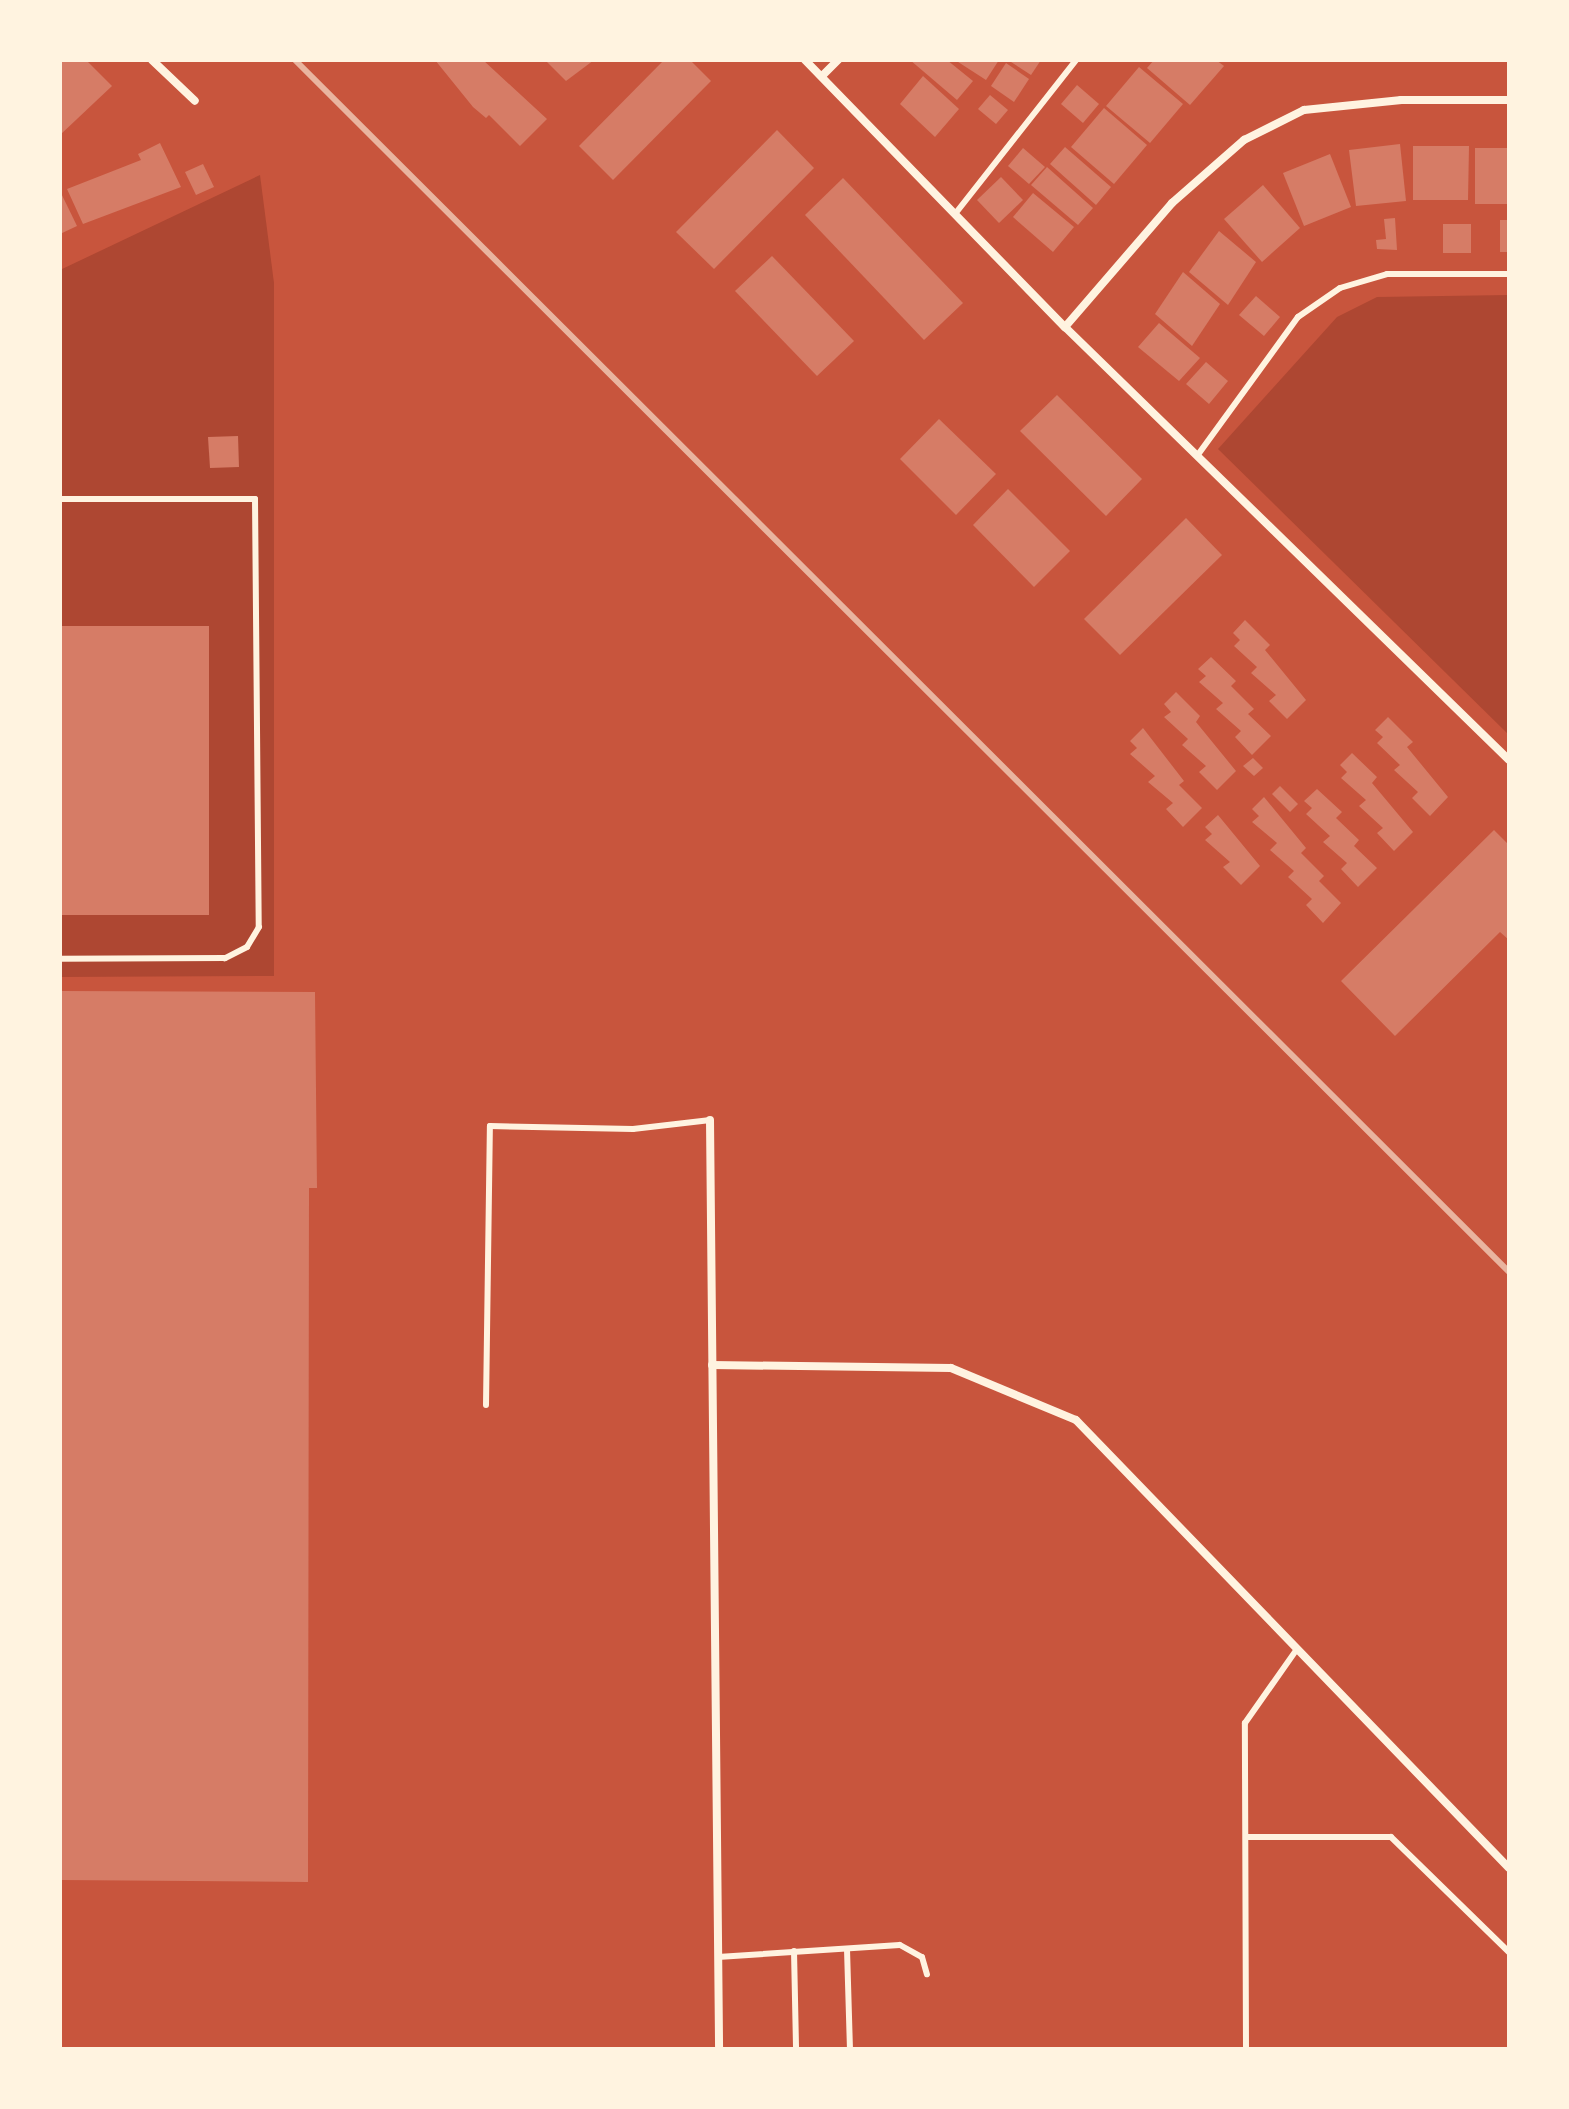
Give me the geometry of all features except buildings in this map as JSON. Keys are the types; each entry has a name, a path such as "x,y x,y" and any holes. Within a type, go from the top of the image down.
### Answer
{"street":[{"path":"152,60 195,101"},
{"path":"805,60 1065,327 1509,760"},
{"path":"822,76 838,60"},
{"path":"1065,327 1172,203 1244,140 1304,110 1401,100 1509,100"},
{"path":"710,1120 719,2049"},
{"path":"712,1365 951,1368 1076,1420 1509,1868"}],"lane":[{"path":"955,214 1076,60"},
{"path":"1197,456 1298,317 1340,288 1387,274 1509,274"},
{"path":"60,499 255,499 259,927 247,947 225,958 60,959"},
{"path":"486,1405 490,1126 633,1129 710,1120"},
{"path":"1246,2049 1245,1723 1297,1649"},
{"path":"1246,1837 1391,1837 1509,1952"},
{"path":"718,1957 900,1945 922,1957 927,1974"},
{"path":"847,1949 850,2049"},
{"path":"794,1951 796,2049"}],"shaded area":[{"path":"260,175 274,283 274,976 60,977 60,270"},
{"path":"1509,295 1509,735 1218,449 1337,317 1377,297"}],"railway":[{"path":"295,60 1509,1272"}]}
